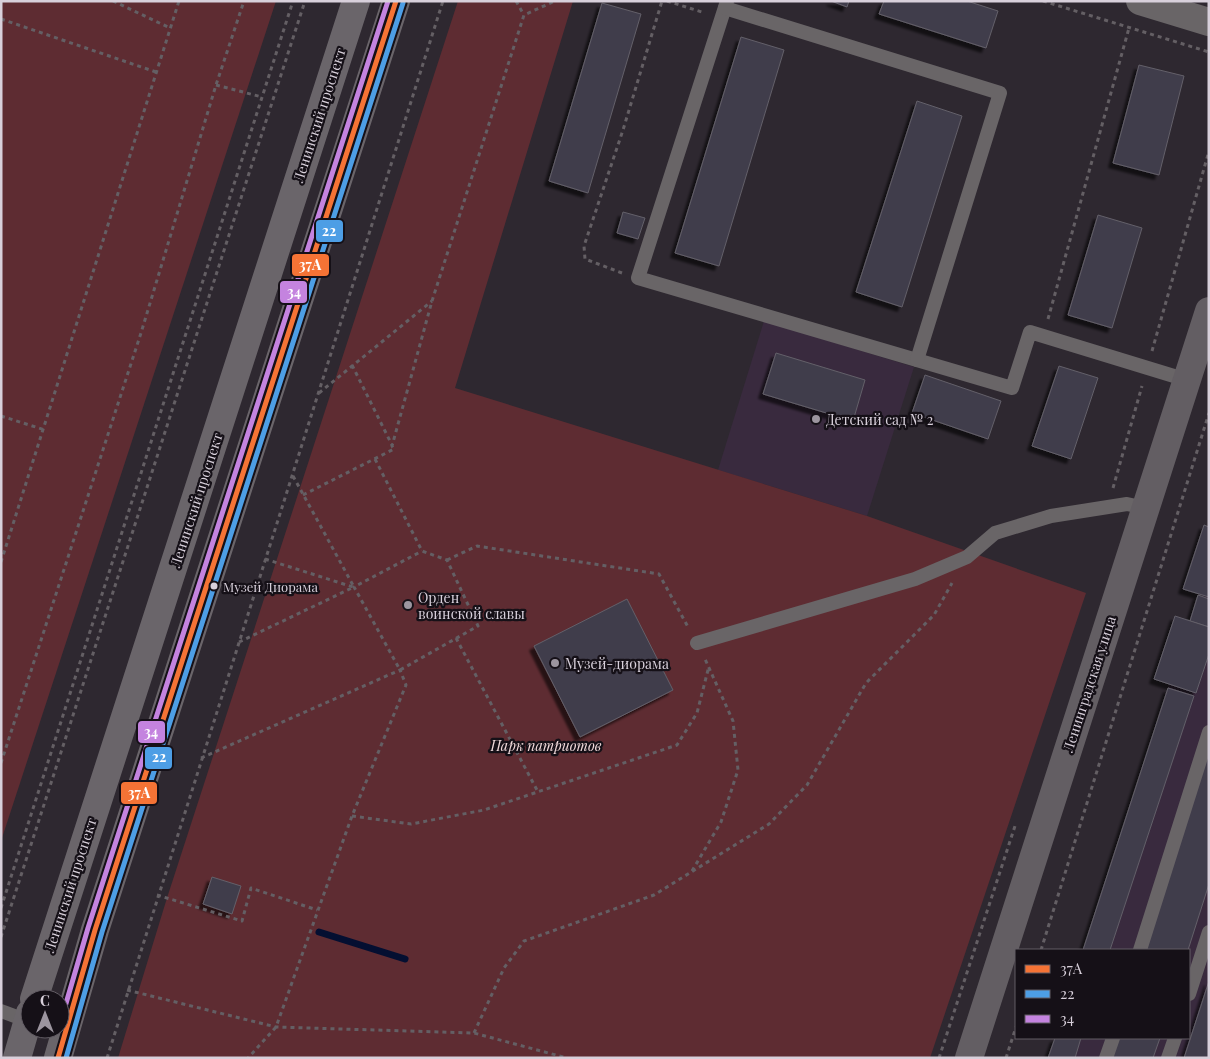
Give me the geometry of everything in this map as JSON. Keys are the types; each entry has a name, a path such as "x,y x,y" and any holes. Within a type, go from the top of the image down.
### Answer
{"main road":[{"name":"Ленинский проспект","path":"48,989 59,918 181,548 356,1"},
{"name":"Ленинский проспект","path":"62,989 96,930 396,1"},
{"name":"Ленинградская улица","path":"970,1058 1209,311"},
{"name":"Ленинский проспект","path":"16,1058 31,1039"}],"street":[{"path":"1156,4 1209,22"}],"lane":[{"path":"917,360 1000,93 725,9 638,278 1012,388 1030,332 1186,380"},
{"path":"697,643 915,579 967,557 995,534 1051,516 1127,504 1146,508"},
{"path":"1140,949 1209,732"},
{"path":"1190,991 1209,932"},
{"path":"1,1011 20,1017"},
{"path":"1106,1058 1113,1039"},
{"path":"1168,1058 1175,1039"}],"path":[{"path":"113,1 170,28"},
{"path":"1,562 45,430 179,1"},
{"path":"1,763 141,333 216,84 244,1"},
{"path":"1,908 293,1"},
{"path":"1,937 305,1"},
{"path":"107,1058 157,895 319,394 443,1"},
{"path":"516,1 524,15"},
{"path":"303,495 394,449 392,446 432,301 524,15 554,1"},
{"path":"638,278 585,259 584,246 623,130 662,1"},
{"path":"667,1 725,9"},
{"path":"1042,1 1209,52"},
{"path":"1,19 156,72"},
{"path":"1043,336 1130,28"},
{"path":"216,84 262,97"},
{"path":"1108,506 1209,151"},
{"path":"319,394 432,301"},
{"path":"352,365 392,446"},
{"path":"1041,949 1209,413"},
{"path":"1,416 45,430"},
{"path":"375,459 422,551 447,560 477,546 659,574 709,666 733,721 738,770 721,822 692,871"},
{"path":"248,1058 276,1027 352,816 406,686 400,670 292,475"},
{"path":"239,642 354,587 422,551"},
{"path":"474,1033 504,968 524,940 654,895 769,824 807,785 866,683 934,615 967,557"},
{"path":"265,559 354,587"},
{"path":"201,758 400,670 478,626 447,560"},
{"path":"456,638 538,792"},
{"path":"352,816 411,824 484,810 677,745 697,713 709,666"},
{"path":"938,1058 1016,822"},
{"path":"157,895 242,921 251,888 317,910"},
{"path":"127,990 276,1027 474,1033 567,1058"},
{"path":"1006,1058 1015,1030"}],"shaded area":[{"name":"Детский сад № 2","path":"764,321 914,367 867,516 718,470"},
{"path":"1209,561 1209,1058 1048,1058 1055,1039 1190,1039 1190,949 1083,949"}],"green space":[{"path":"1,1 276,1 1,841"},
{"name":"Парк патриотов","path":"458,1 573,1 455,388 867,516 1086,593 930,1058 118,1058 167,898"}],"building":[{"path":"831,1 849,1 847,7"},
{"path":"884,1 967,1 998,11 986,48 879,14"},
{"path":"602,3 641,14 588,193 549,181"},
{"path":"741,37 784,50 719,266 675,253"},
{"path":"1139,65 1184,76 1159,175 1113,163"},
{"path":"917,101 962,116 902,307 856,292"},
{"path":"623,212 645,218 638,239 617,233"},
{"path":"1098,215 1142,228 1112,328 1068,315"},
{"path":"776,353 865,380 853,421 763,394"},
{"path":"1059,366 1098,378 1071,459 1032,446"},
{"path":"925,375 1001,401 988,439 912,413"},
{"path":"1204,525 1209,527 1209,597 1183,589"},
{"path":"1198,595 1209,599 1209,627 1190,621"},
{"path":"627,599 673,690 580,737 534,646"},
{"path":"1175,616 1209,627 1209,654 1196,693 1154,679"},
{"path":"1168,688 1194,696 1110,949 1083,949"},
{"path":"1209,744 1209,884 1188,949 1143,949"},
{"path":"212,877 241,886 232,914 203,904"},
{"path":"1209,981 1209,1058 1184,1058"},
{"path":"1055,1039 1081,1039 1075,1058 1048,1058"},
{"path":"1116,1039 1160,1039 1153,1058 1109,1058"}],"waterway":[{"path":"319,932 405,959"}],"transit line":[{"name":"34","path":"70,990 88,928 388,1"},
{"name":"37А","path":"58,1058 95,930 396,1"},
{"name":"22","path":"66,1058 102,932 403,3"}],"place":[{"name":"Детский сад № 2","path":"816,419"},
{"name":"Музей Диорама","path":"214,586"},
{"name":"Орден воинской славы","path":"408,605"},
{"name":"Музей-диорама","path":"555,663"}]}
